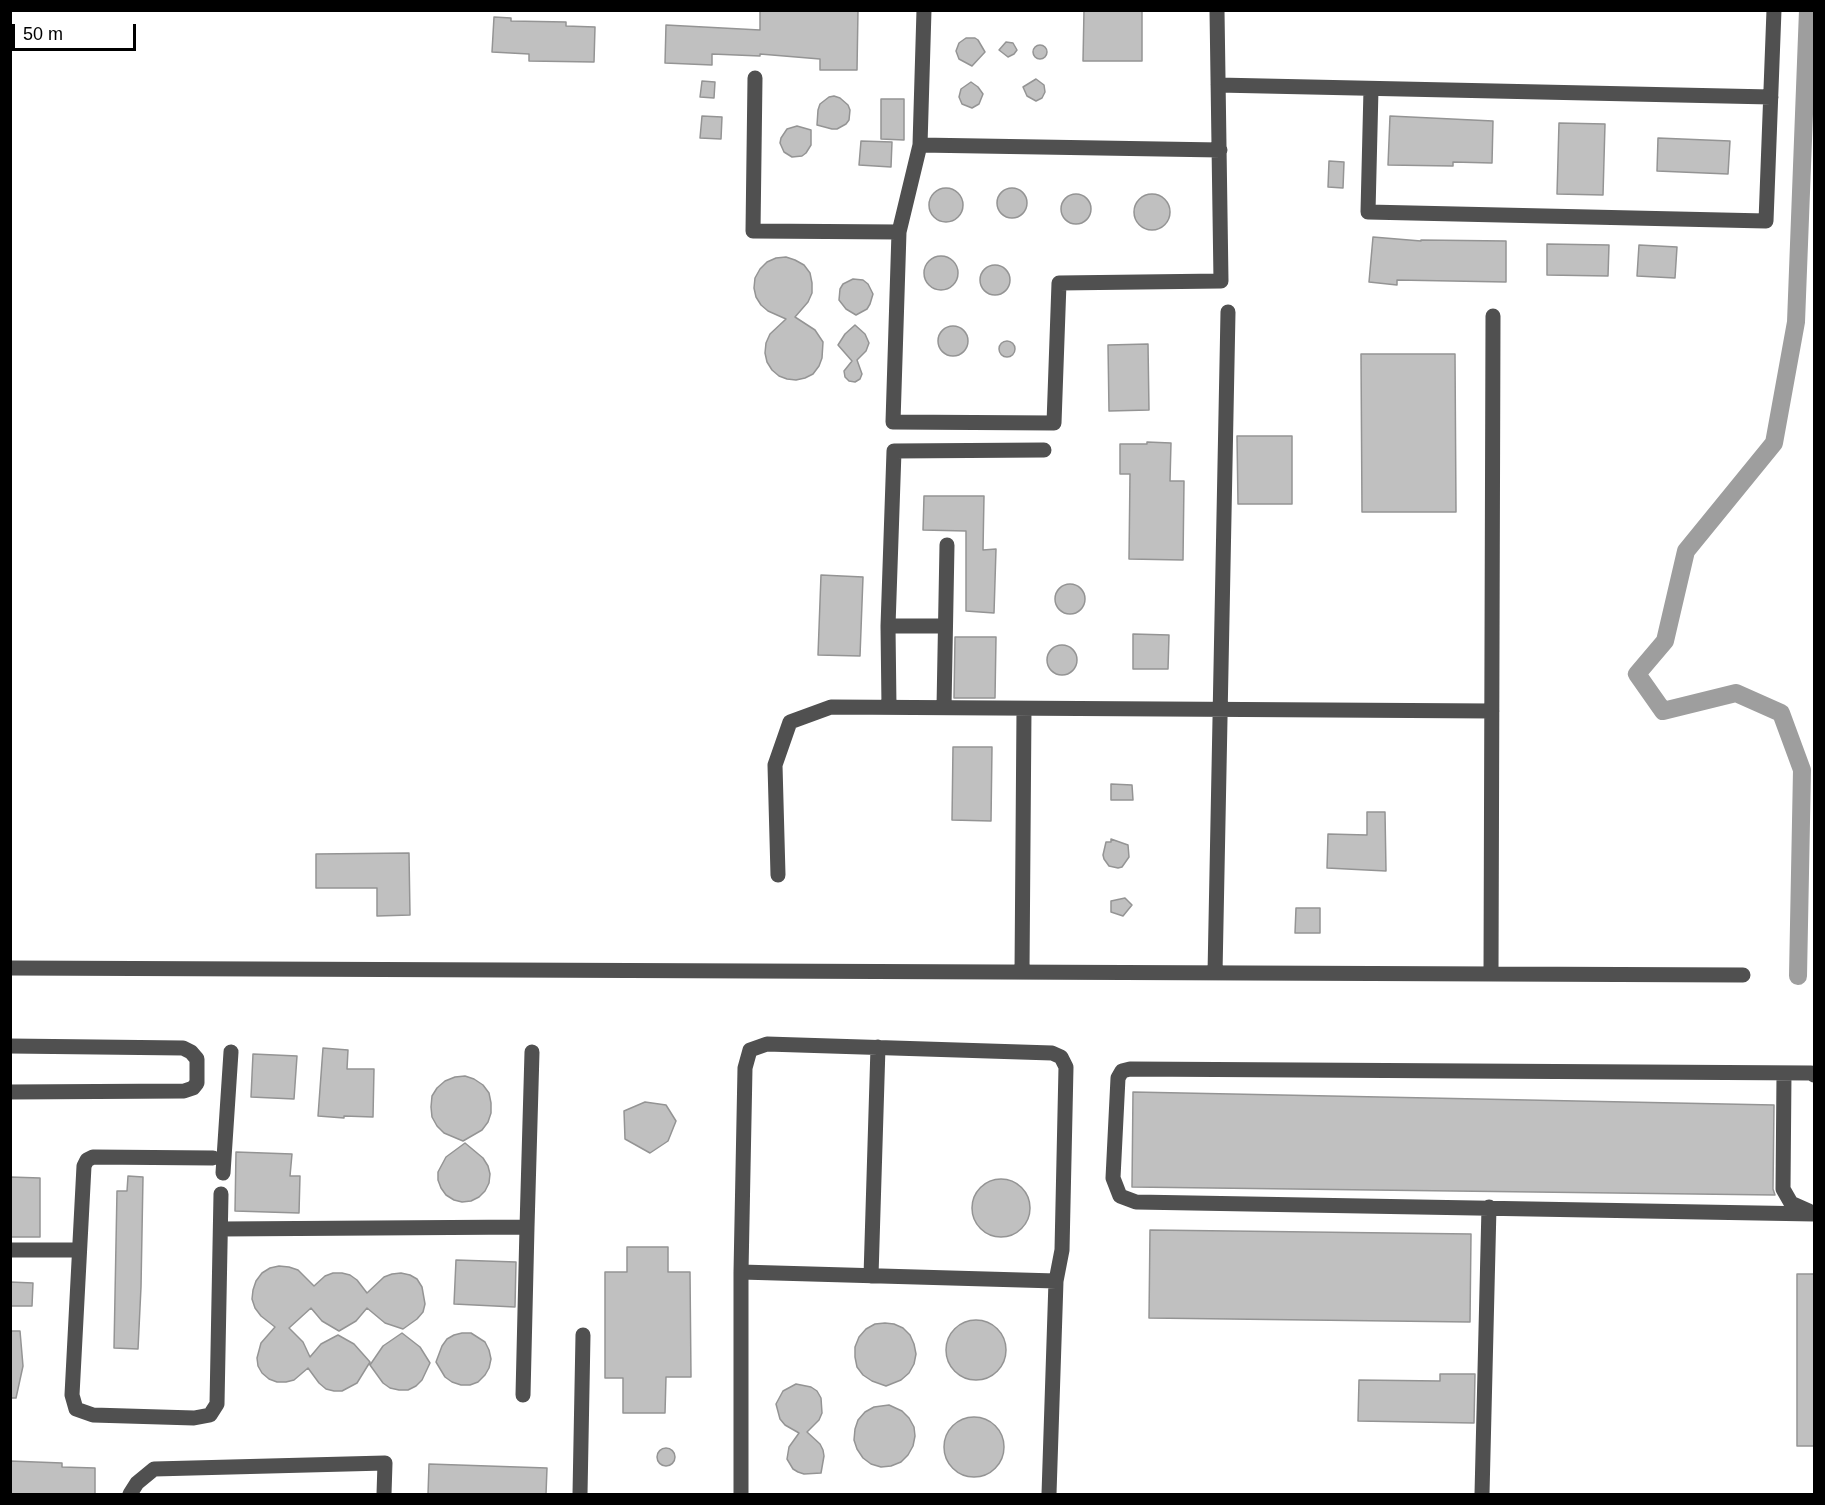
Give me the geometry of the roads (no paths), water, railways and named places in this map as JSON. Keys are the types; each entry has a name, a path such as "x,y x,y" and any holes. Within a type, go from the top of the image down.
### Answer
{"street":[{"path":"924,10 920,145 899,232 893,422 1054,423 1059,283 1221,281 1217,10"},
{"path":"1371,89 1368,212 1766,221 1774,10"},
{"path":"755,78 753,231 899,232"},
{"path":"1218,85 1771,97"},
{"path":"920,145 1220,150"},
{"path":"1215,973 1228,312"},
{"path":"1491,974 1493,316"},
{"path":"889,707 888,626 894,451 1044,450"},
{"path":"944,707 946,546"},
{"path":"888,626 945,626"},
{"path":"778,875 775,765 790,722 831,707 1492,711"},
{"path":"1022,972 1024,709"},
{"path":"10,968 1743,975"},
{"path":"741,1494 741,1272 745,1068 750,1050 767,1044 1052,1053 1061,1057 1066,1067 1063,1238 1056,1281 1049,1494"},
{"path":"10,1046 183,1048 197,1059 197,1083 193,1088 183,1091 10,1092"},
{"path":"871,1276 878,1047"},
{"path":"223,1173 231,1052"},
{"path":"524,1395 526,1227 532,1052"},
{"path":"1815,1075 1811,1073 1130,1069 1122,1071 1118,1078 1113,1178 1120,1196 1136,1202 1815,1213"},
{"path":"1784,1074 1783,1189 1791,1203 1815,1213"},
{"path":"213,1158 93,1157 87,1160 84,1166 72,1395 76,1409 93,1415 194,1418 210,1414 217,1404 221,1194"},
{"path":"1482,1494 1489,1207"},
{"path":"221,1229 526,1227"},
{"path":"10,1250 80,1250"},
{"path":"741,1272 1056,1281"},
{"path":"580,1494 583,1335"},
{"path":"130,1494 137,1483 154,1469 385,1463 384,1494"}],"waterway":[{"path":"1798,976 1802,770 1781,713 1736,693 1663,711 1637,674 1665,641 1686,551 1774,443 1796,322 1808,10"}]}
